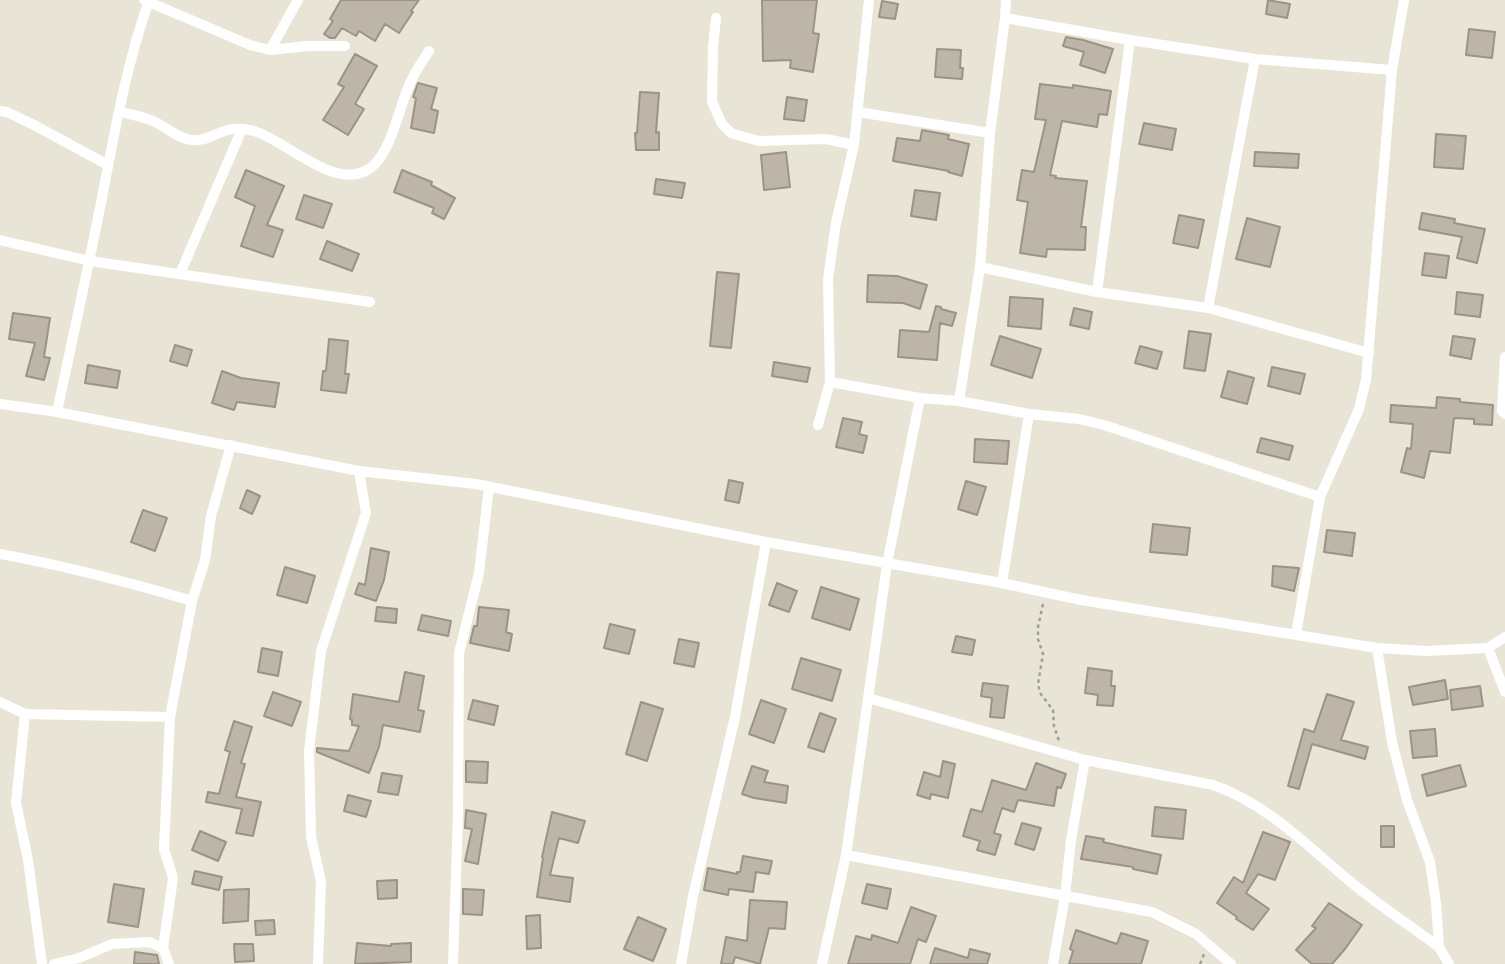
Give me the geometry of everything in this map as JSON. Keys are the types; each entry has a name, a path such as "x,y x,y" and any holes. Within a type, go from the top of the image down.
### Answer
{"street":[{"path":"270,50 298,0"},
{"path":"818,425 830,382 828,279 836,223 854,145 869,0"},
{"path":"959,401 980,267 990,134 1006,0"},
{"path":"1296,634 1320,497 1359,409 1366,380 1392,70 1404,0"},
{"path":"57,412 119,112 147,1 250,45 270,50 345,46"},
{"path":"716,18 712,102 722,124 731,133 759,141 826,139 854,145"},
{"path":"1005,18 1255,59 1392,70"},
{"path":"1097,292 1130,40"},
{"path":"119,112 152,120 192,141 229,129 256,132 331,171 347,176 362,174 384,153 409,84 429,51"},
{"path":"1208,308 1255,59"},
{"path":"0,110 7,111 108,165"},
{"path":"858,112 990,134"},
{"path":"180,274 242,129"},
{"path":"0,240 90,261 370,302"},
{"path":"980,267 1097,292 1208,308 1368,353"},
{"path":"1505,357 1502,411 1505,414"},
{"path":"830,382 920,398 959,401 1030,414 1079,419 1320,497"},
{"path":"822,964 846,855 887,564 920,398"},
{"path":"0,404 57,412 359,471 489,487 1081,600 1377,648 1426,651 1489,648 1505,637"},
{"path":"1002,583 1030,414"},
{"path":"169,964 163,948 173,878 164,849 170,717 192,601 205,561 211,516 231,445"},
{"path":"318,964 321,881 311,838 309,751 321,651 366,513 359,471"},
{"path":"453,964 458,816 458,653 479,573 489,487"},
{"path":"681,964 693,897 735,717 766,542"},
{"path":"0,554 52,564 192,601"},
{"path":"1377,648 1392,742 1407,800 1430,862 1439,947"},
{"path":"1489,648 1505,692"},
{"path":"868,698 1085,760 1213,785 1230,791 1252,803 1286,828 1359,889 1439,947 1449,964"},
{"path":"0,702 26,714 170,717"},
{"path":"26,714 16,803 42,964"},
{"path":"1053,964 1085,760"},
{"path":"846,855 1152,912 1196,934 1231,964"},
{"path":"54,964 79,958 112,944 149,942 163,948"}],"path":[{"path":"1044,592 1038,627 1038,639 1043,654 1038,684 1040,694 1053,710 1054,726 1063,754"}],"building":[{"path":"341,0 419,0 399,33 385,24 375,41 359,31 356,36 342,28 335,38 324,34 333,21 330,19"},
{"path":"762,0 817,0 813,33 819,34 813,72 790,68 791,60 763,61"},
{"path":"1268,0 1290,4 1287,18 1266,14"},
{"path":"882,1 898,4 895,19 879,17"},
{"path":"1469,29 1495,32 1492,58 1466,55"},
{"path":"1066,37 1113,49 1105,73 1080,65 1084,52 1063,46"},
{"path":"937,49 961,50 962,79 935,77"},
{"path":"355,54 377,66 355,104 364,109 348,135 323,120 344,87 338,84"},
{"path":"418,83 437,88 431,109 438,111 434,133 411,128 416,98 413,97"},
{"path":"1040,84 1073,88 1073,85 1111,91 1107,115 1099,114 1097,127 1062,121 1050,175 1056,176 1055,178 1087,181 1081,227 1086,227 1085,250 1047,249 1046,257 1020,253 1028,202 1017,200 1022,170 1034,172 1046,120 1035,119"},
{"path":"640,92 659,93 656,133 659,132 659,150 636,150 635,133"},
{"path":"787,97 807,100 804,121 784,119"},
{"path":"1144,123 1176,129 1172,150 1139,144"},
{"path":"922,130 949,135 948,139 969,144 962,176 949,171 893,161 897,138 920,141"},
{"path":"1436,134 1466,136 1463,169 1434,167"},
{"path":"786,152 790,187 764,190 761,155"},
{"path":"1255,152 1299,154 1298,168 1254,166"},
{"path":"246,170 284,186 267,225 283,230 273,257 241,246 255,206 235,197"},
{"path":"402,170 432,182 431,185 455,198 444,219 432,213 434,208 394,192"},
{"path":"656,179 685,183 682,198 654,194"},
{"path":"915,190 940,193 936,220 911,216"},
{"path":"304,195 332,204 323,228 296,219"},
{"path":"1422,213 1455,219 1454,223 1485,229 1477,263 1457,258 1462,237 1419,229"},
{"path":"1179,215 1204,220 1198,248 1173,243"},
{"path":"1247,218 1280,227 1270,267 1236,259"},
{"path":"327,241 359,254 352,271 320,259"},
{"path":"1425,253 1449,256 1446,278 1422,275"},
{"path":"717,272 739,274 731,348 710,346"},
{"path":"868,275 897,276 927,285 920,309 903,303 867,302"},
{"path":"1457,292 1483,295 1480,317 1455,314"},
{"path":"1010,297 1043,299 1041,329 1008,326"},
{"path":"936,306 956,313 952,326 940,323 937,360 898,357 900,330 929,332"},
{"path":"1074,308 1092,312 1089,329 1070,325"},
{"path":"13,313 50,318 44,357 50,358 44,380 26,376 35,343 9,339"},
{"path":"1189,331 1211,334 1205,371 1184,368"},
{"path":"1000,336 1041,349 1032,378 991,365"},
{"path":"1453,336 1475,339 1471,359 1450,355"},
{"path":"329,339 348,341 345,374 349,374 346,393 321,390"},
{"path":"175,345 192,350 187,366 170,361"},
{"path":"1140,346 1162,352 1157,369 1135,363"},
{"path":"774,362 810,368 807,382 772,376"},
{"path":"88,365 120,371 117,388 85,383"},
{"path":"1272,367 1305,374 1300,394 1268,386"},
{"path":"222,371 241,378 279,383 275,407 237,402 234,410 212,403"},
{"path":"1228,371 1254,378 1247,404 1221,397"},
{"path":"1437,397 1493,405 1492,425 1474,424 1474,419 1454,418 1450,453 1430,451 1424,478 1401,472 1407,448 1411,449 1413,424 1390,422 1391,405 1436,408"},
{"path":"843,418 862,422 859,434 867,436 863,453 836,447"},
{"path":"1261,438 1293,446 1289,460 1257,452"},
{"path":"975,439 1009,441 1007,464 974,462"},
{"path":"729,480 743,483 739,503 725,500"},
{"path":"966,481 986,487 977,515 958,509"},
{"path":"247,490 260,496 252,514 240,508"},
{"path":"143,510 167,518 155,551 131,542"},
{"path":"1153,524 1190,528 1187,555 1150,552"},
{"path":"1327,530 1355,533 1352,556 1324,552"},
{"path":"371,548 389,552 384,580 376,601 355,594 359,583 365,585"},
{"path":"1273,566 1299,568 1294,591 1272,586"},
{"path":"285,567 315,576 307,603 277,595"},
{"path":"777,583 797,591 789,612 769,605"},
{"path":"821,587 859,599 850,630 812,618"},
{"path":"377,607 397,609 396,623 375,621"},
{"path":"479,607 509,610 506,632 512,634 509,651 470,643 474,626 477,626"},
{"path":"422,615 451,621 448,636 418,630"},
{"path":"610,624 635,630 629,654 604,648"},
{"path":"956,636 975,640 972,655 952,652"},
{"path":"679,639 699,643 694,667 674,663"},
{"path":"262,648 282,652 278,676 258,672"},
{"path":"801,658 841,670 832,701 792,689"},
{"path":"1088,668 1112,671 1111,686 1115,686 1113,706 1097,705 1098,695 1085,693"},
{"path":"405,672 424,676 418,710 424,711 420,732 383,725 379,747 369,773 317,752 317,748 349,751 359,726 352,725 350,719 353,694 399,702"},
{"path":"1445,680 1448,699 1413,705 1409,687"},
{"path":"983,683 1008,686 1004,718 990,717 992,698 981,696"},
{"path":"1480,686 1483,706 1452,710 1450,690"},
{"path":"273,692 301,702 292,726 264,716"},
{"path":"1327,694 1354,702 1341,740 1368,747 1365,759 1312,744 1299,789 1288,786 1304,729 1314,732"},
{"path":"473,700 498,706 494,725 468,719"},
{"path":"761,700 786,709 774,743 749,734"},
{"path":"641,702 663,709 647,761 626,754"},
{"path":"820,713 836,719 824,752 808,747"},
{"path":"234,721 252,727 241,763 245,764 236,797 261,802 253,836 236,833 242,809 206,802 208,792 219,794 230,752 225,750"},
{"path":"1435,729 1437,756 1413,758 1410,731"},
{"path":"466,761 488,762 487,783 466,782"},
{"path":"943,761 955,764 948,798 931,794 930,799 917,795 924,772 940,777"},
{"path":"1036,763 1066,774 1061,788 1057,787 1054,806 1018,800 1014,812 1002,808 994,833 1001,835 995,855 977,850 980,841 963,836 971,809 982,812 992,780 1026,790"},
{"path":"1460,765 1466,786 1427,796 1422,775"},
{"path":"752,766 768,771 764,782 788,786 786,803 742,794"},
{"path":"382,773 402,776 398,795 378,792"},
{"path":"348,795 371,801 366,817 344,811"},
{"path":"1155,807 1186,810 1183,839 1152,836"},
{"path":"466,810 486,814 478,864 465,861 472,829 465,828"},
{"path":"552,812 585,821 578,843 559,838 550,875 573,878 570,902 537,897"},
{"path":"1022,823 1041,828 1034,850 1015,844"},
{"path":"1381,826 1394,826 1394,847 1381,847"},
{"path":"200,831 226,842 218,861 192,850"},
{"path":"1263,832 1290,842 1275,880 1258,874 1246,893 1269,909 1253,930 1217,903 1234,877 1243,883"},
{"path":"1086,836 1161,855 1157,874 1133,867 1081,859"},
{"path":"743,856 772,861 769,874 756,872 753,892 729,889 728,895 704,890 708,868 737,874 740,872"},
{"path":"195,871 222,877 219,890 192,884"},
{"path":"397,880 397,898 378,899 377,881"},
{"path":"114,884 144,889 138,927 108,922"},
{"path":"867,884 891,889 887,909 862,903"},
{"path":"249,889 248,921 223,923 224,890"},
{"path":"463,889 484,890 482,915 463,914"},
{"path":"750,900 787,902 785,929 769,928 760,964 735,957 733,964 721,964 726,937 747,941"},
{"path":"1329,903 1362,925 1332,964 1312,964 1296,950 1316,928 1312,926"},
{"path":"911,907 936,916 926,942 918,939 910,964 848,964 856,936 871,940 872,935 898,943"},
{"path":"540,915 541,948 527,949 526,916"},
{"path":"638,917 666,929 653,961 624,949"},
{"path":"274,920 275,934 256,935 255,921"},
{"path":"1076,930 1117,944 1121,933 1148,941 1141,964 1069,964"},
{"path":"357,943 391,946 411,943 411,962 355,964"},
{"path":"234,944 253,944 254,961 235,962"},
{"path":"935,948 968,958 970,949 990,954 987,964 930,964"},
{"path":"135,952 157,955 159,964 134,964"}]}
